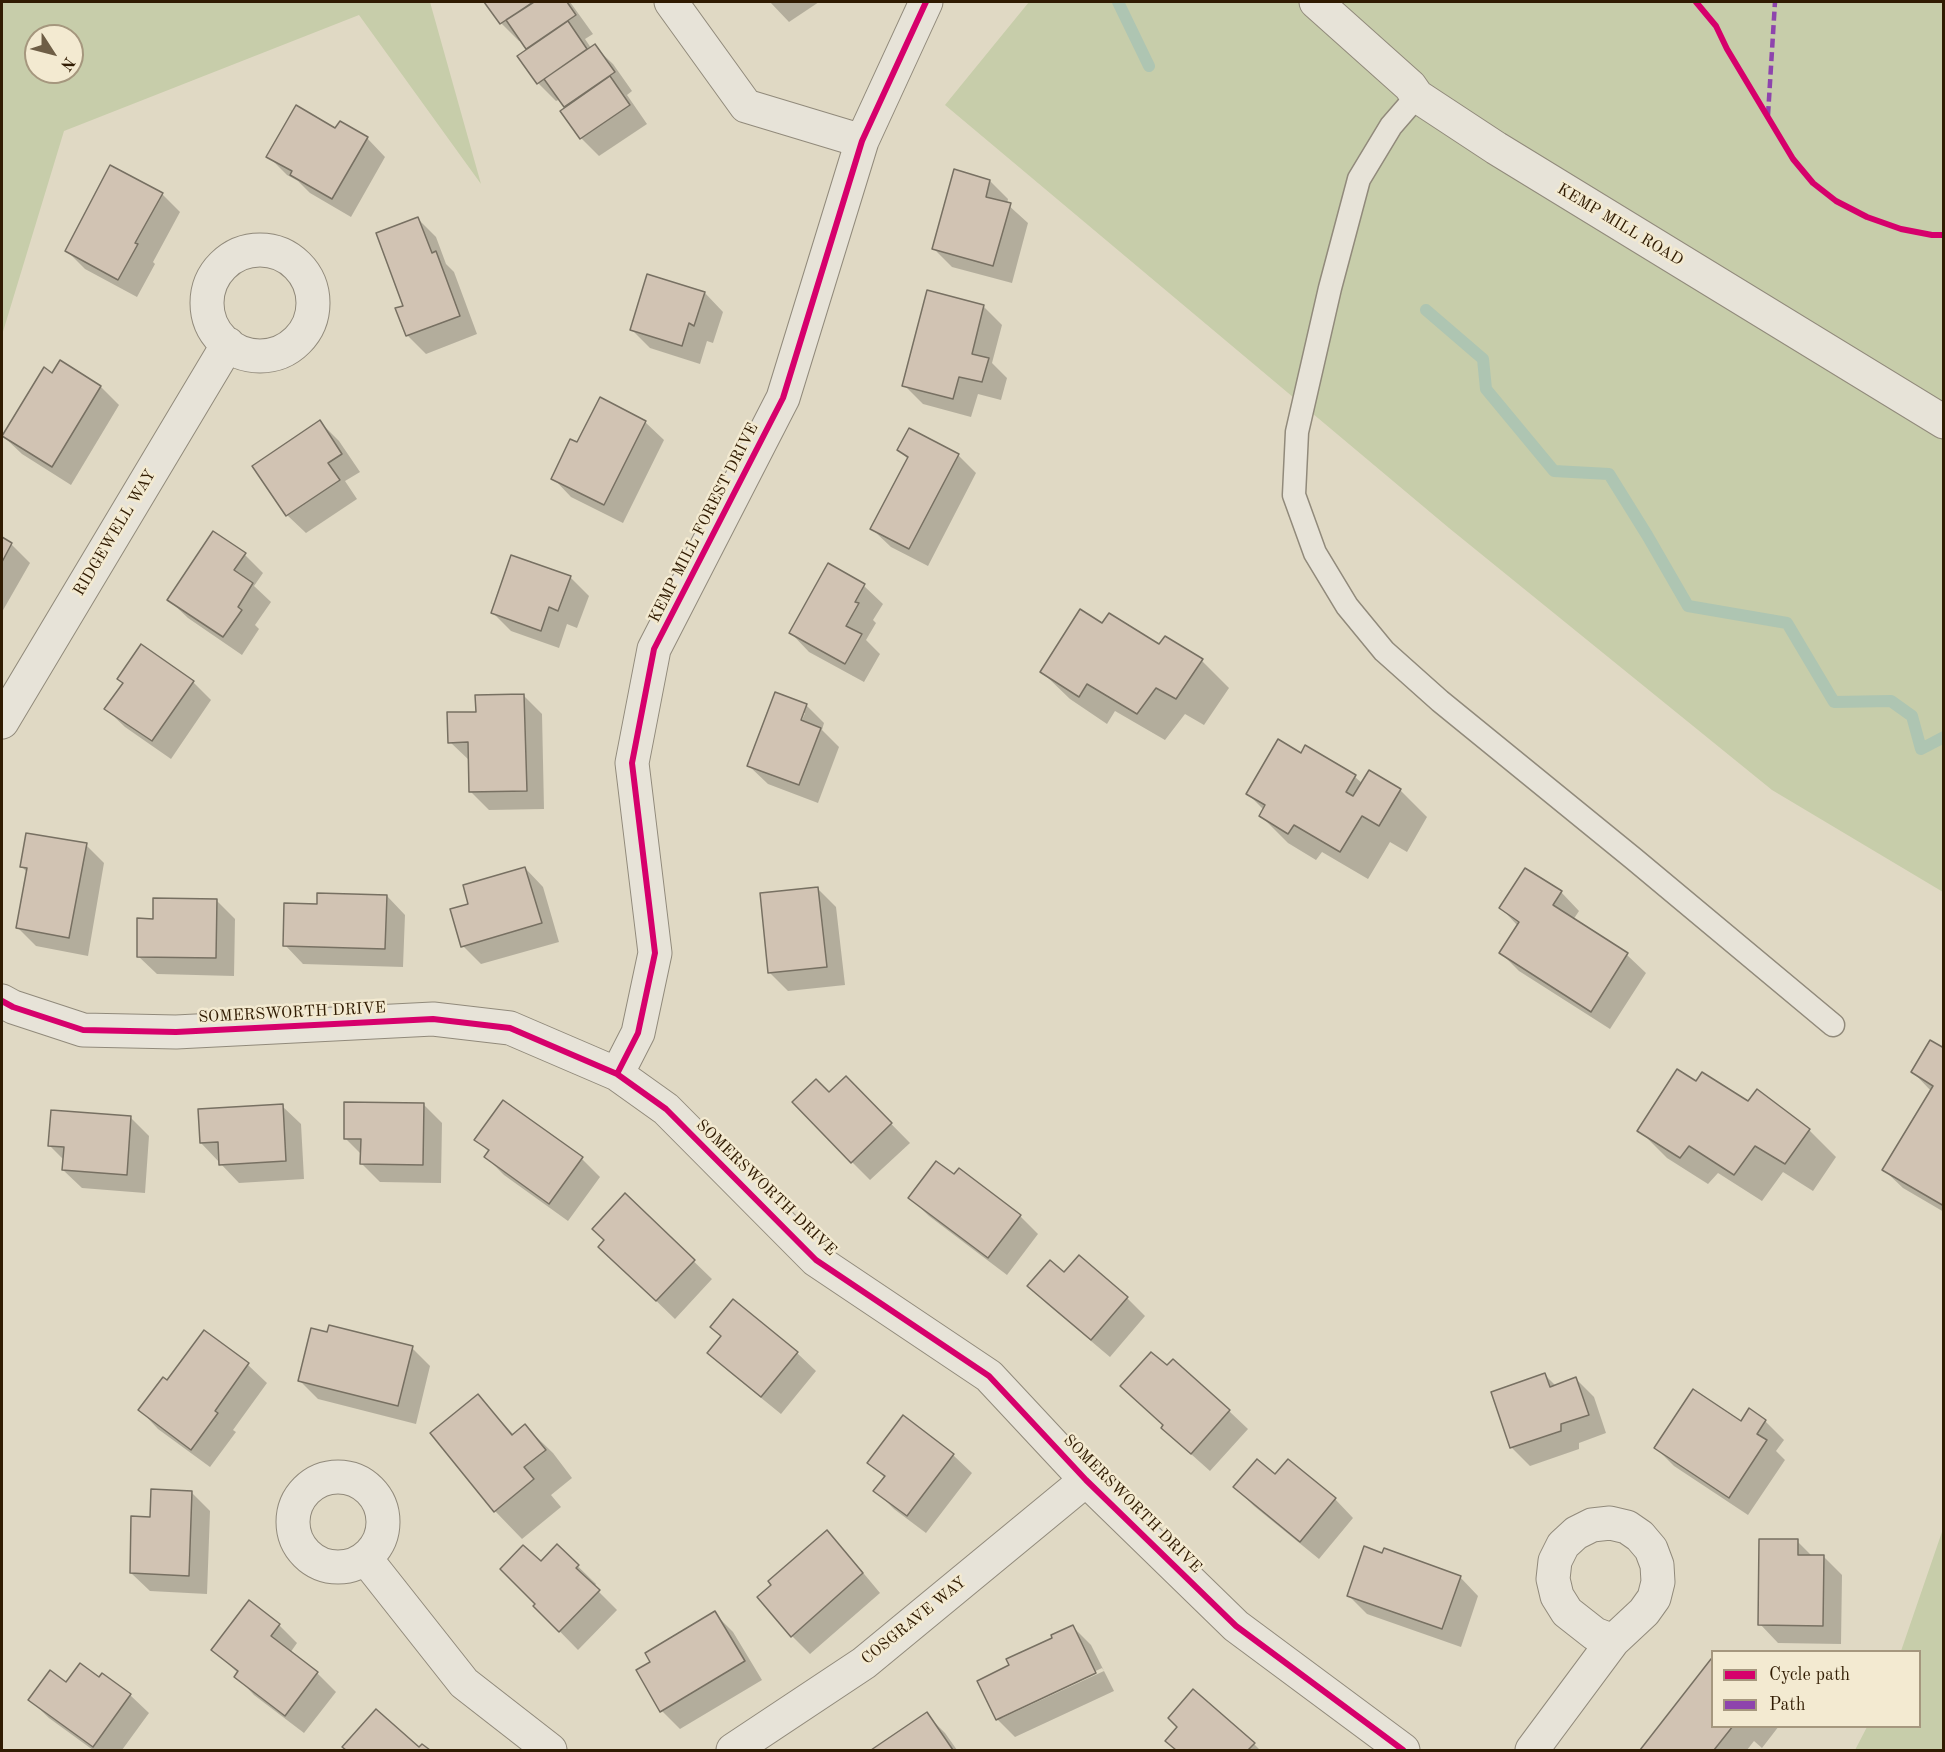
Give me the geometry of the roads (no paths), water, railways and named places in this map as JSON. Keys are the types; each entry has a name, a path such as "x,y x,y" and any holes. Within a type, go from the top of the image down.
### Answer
{"street":[{"path":"671,2 746,106 862,141"},
{"name":"KEMP MILL FOREST DRIVE","path":"617,1074 638,1033 655,952 632,763 654,649 783,398 862,141 926,2"},
{"name":"KEMP MILL ROAD","path":"1316,2 1410,86 1417,96 1496,148 1944,422"},
{"name":"RIDGEWELL WAY","path":"2,722 228,344"},
{"name":"SOMERSWORTH DRIVE","path":"2,1000 13,1007 83,1030 176,1032 433,1019 510,1028 617,1074 666,1109 816,1260 989,1376 1086,1480 1236,1626 1403,1750"},
{"name":"COSGRAVE WAY","path":"733,1750 864,1663 1086,1480"},
{"path":"366,1559 464,1683 550,1750"},
{"path":"1533,1750 1613,1641"}],"lane":[{"path":"1417,96 1391,126 1359,179 1330,288 1297,432 1294,495 1315,552 1347,606 1383,651 1833,1025"}],"waterway":[{"path":"1118,2 1149,66"},
{"path":"1426,310 1483,359 1486,389 1554,471 1609,474 1688,606 1787,623 1834,702 1891,701 1912,716 1921,749 1944,737"}]}
